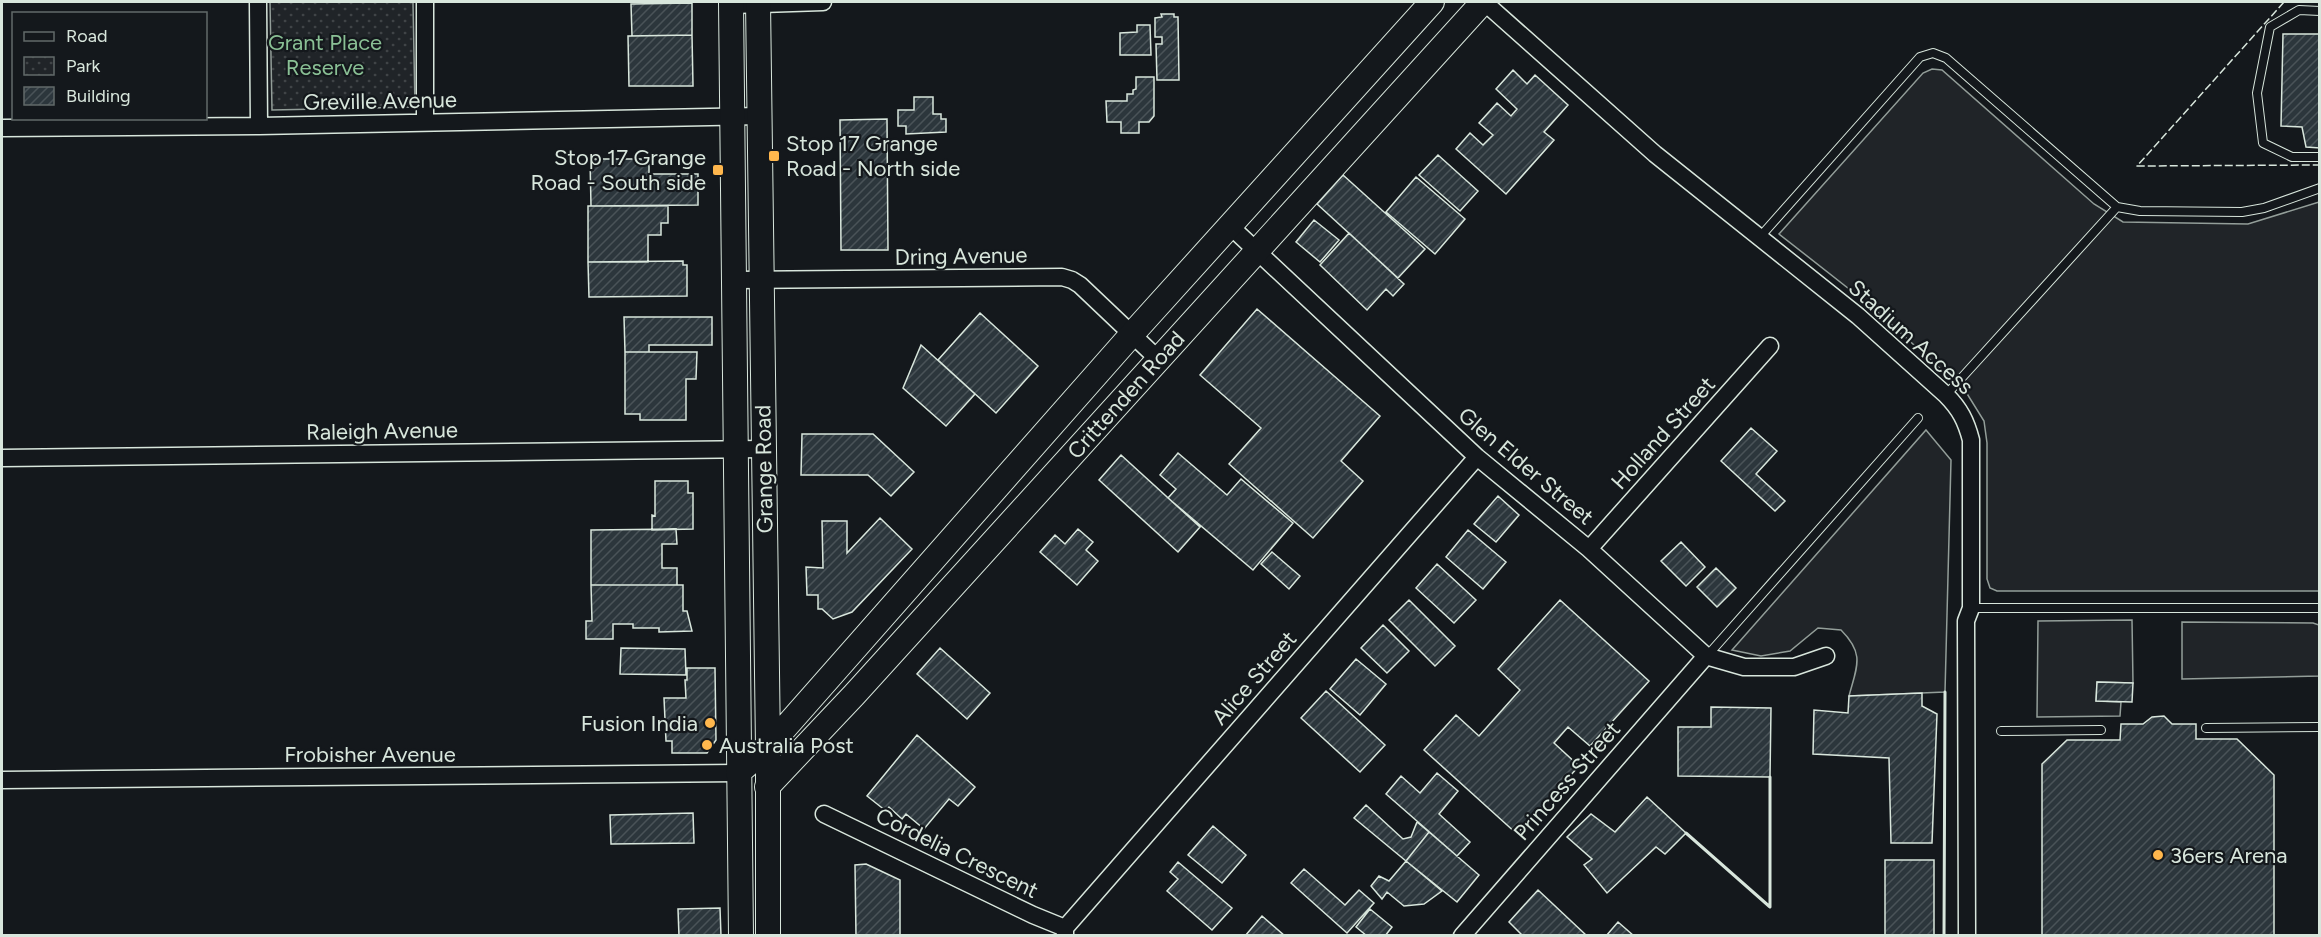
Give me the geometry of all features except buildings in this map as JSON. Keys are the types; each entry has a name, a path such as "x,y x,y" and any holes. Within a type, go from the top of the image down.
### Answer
{"main road":[{"name":"Crittenden Road","path":"738,773 768,747 1229,225 1432,2"},
{"name":"Crittenden Road","path":"767,787 854,695 1484,2"},
{"name":"Grange Road","path":"732,3 741,936"},
{"name":"Grange Road","path":"758,3 768,747 768,936"},
{"path":"767,675 786,700 809,700"},
{"path":"738,773 767,787"}],"street":[{"path":"258,2 259,126"},
{"path":"425,2 425,122"},
{"path":"732,3 824,2"},
{"name":"Stadium Access","path":"1484,2 1655,154 1858,316 1946,395 1966,420 1971,440 1971,608 1966,621 1967,936"},
{"name":"Greville Avenue","path":"2,128 259,126 760,116"},
{"name":"Glen Elder Street","path":"1229,225 1477,457 1589,549 1706,656 1744,667 1794,667 1826,656"},
{"name":"Dring Avenue","path":"734,280 1062,277 1080,285 1158,359"},
{"name":"Holland Street","path":"1589,549 1770,346"},
{"name":"Raleigh Avenue","path":"2,458 763,449"},
{"name":"Alice Street","path":"1065,932 1477,457"},
{"name":"Princess Street","path":"1462,936 1706,656"},
{"name":"Frobisher Avenue","path":"2,780 738,773"},
{"name":"Cordelia Crescent","path":"824,814 1065,932"}],"lane":[{"path":"2319,11 2300,10 2270,27 2257,93 2263,143 2292,157 2319,157"},
{"path":"1759,238 1920,57 1933,53 1946,58 2117,207 2140,210 2241,212 2264,208 2319,188"},
{"path":"1946,395 2117,207"},
{"path":"1706,656 1918,418"},
{"path":"1971,608 2319,608"},
{"path":"2206,728 2319,727"},
{"path":"2001,731 2101,730"}],"green space":[{"name":"Grant Place Reserve","path":"270,2 413,2 415,107 272,110"},
{"path":"1932,69 1942,70 2094,204 2123,222 2248,224 2319,202 2319,591 1997,591 1990,588 1987,579 1987,443 1984,421 1966,392 1872,307 1779,234 1923,73"},
{"path":"1926,430 1951,460 1945,692 1849,696 1857,661 1849,638 1841,630 1818,628 1790,651 1761,656 1732,650"},
{"path":"2132,620 2133,683 2097,682 2096,701 2121,702 2120,716 2037,717 2038,621"},
{"path":"2182,622 2313,623 2319,625 2319,676 2182,679"}],"fence":[{"path":"2284,2 2137,166 2320,165"}],"wall":[{"path":"1944,936 1945,692"},
{"path":"1686,833 1770,907 1770,777"}],"place":[{"name":"Stop 17 Grange Road - North side","path":"774,156"},
{"name":"Stop 17 Grange Road - South side","path":"718,170"},
{"name":"Fusion India","path":"710,723"},
{"name":"Australia Post","path":"707,745"},
{"name":"36ers Arena","path":"2158,855"}]}
